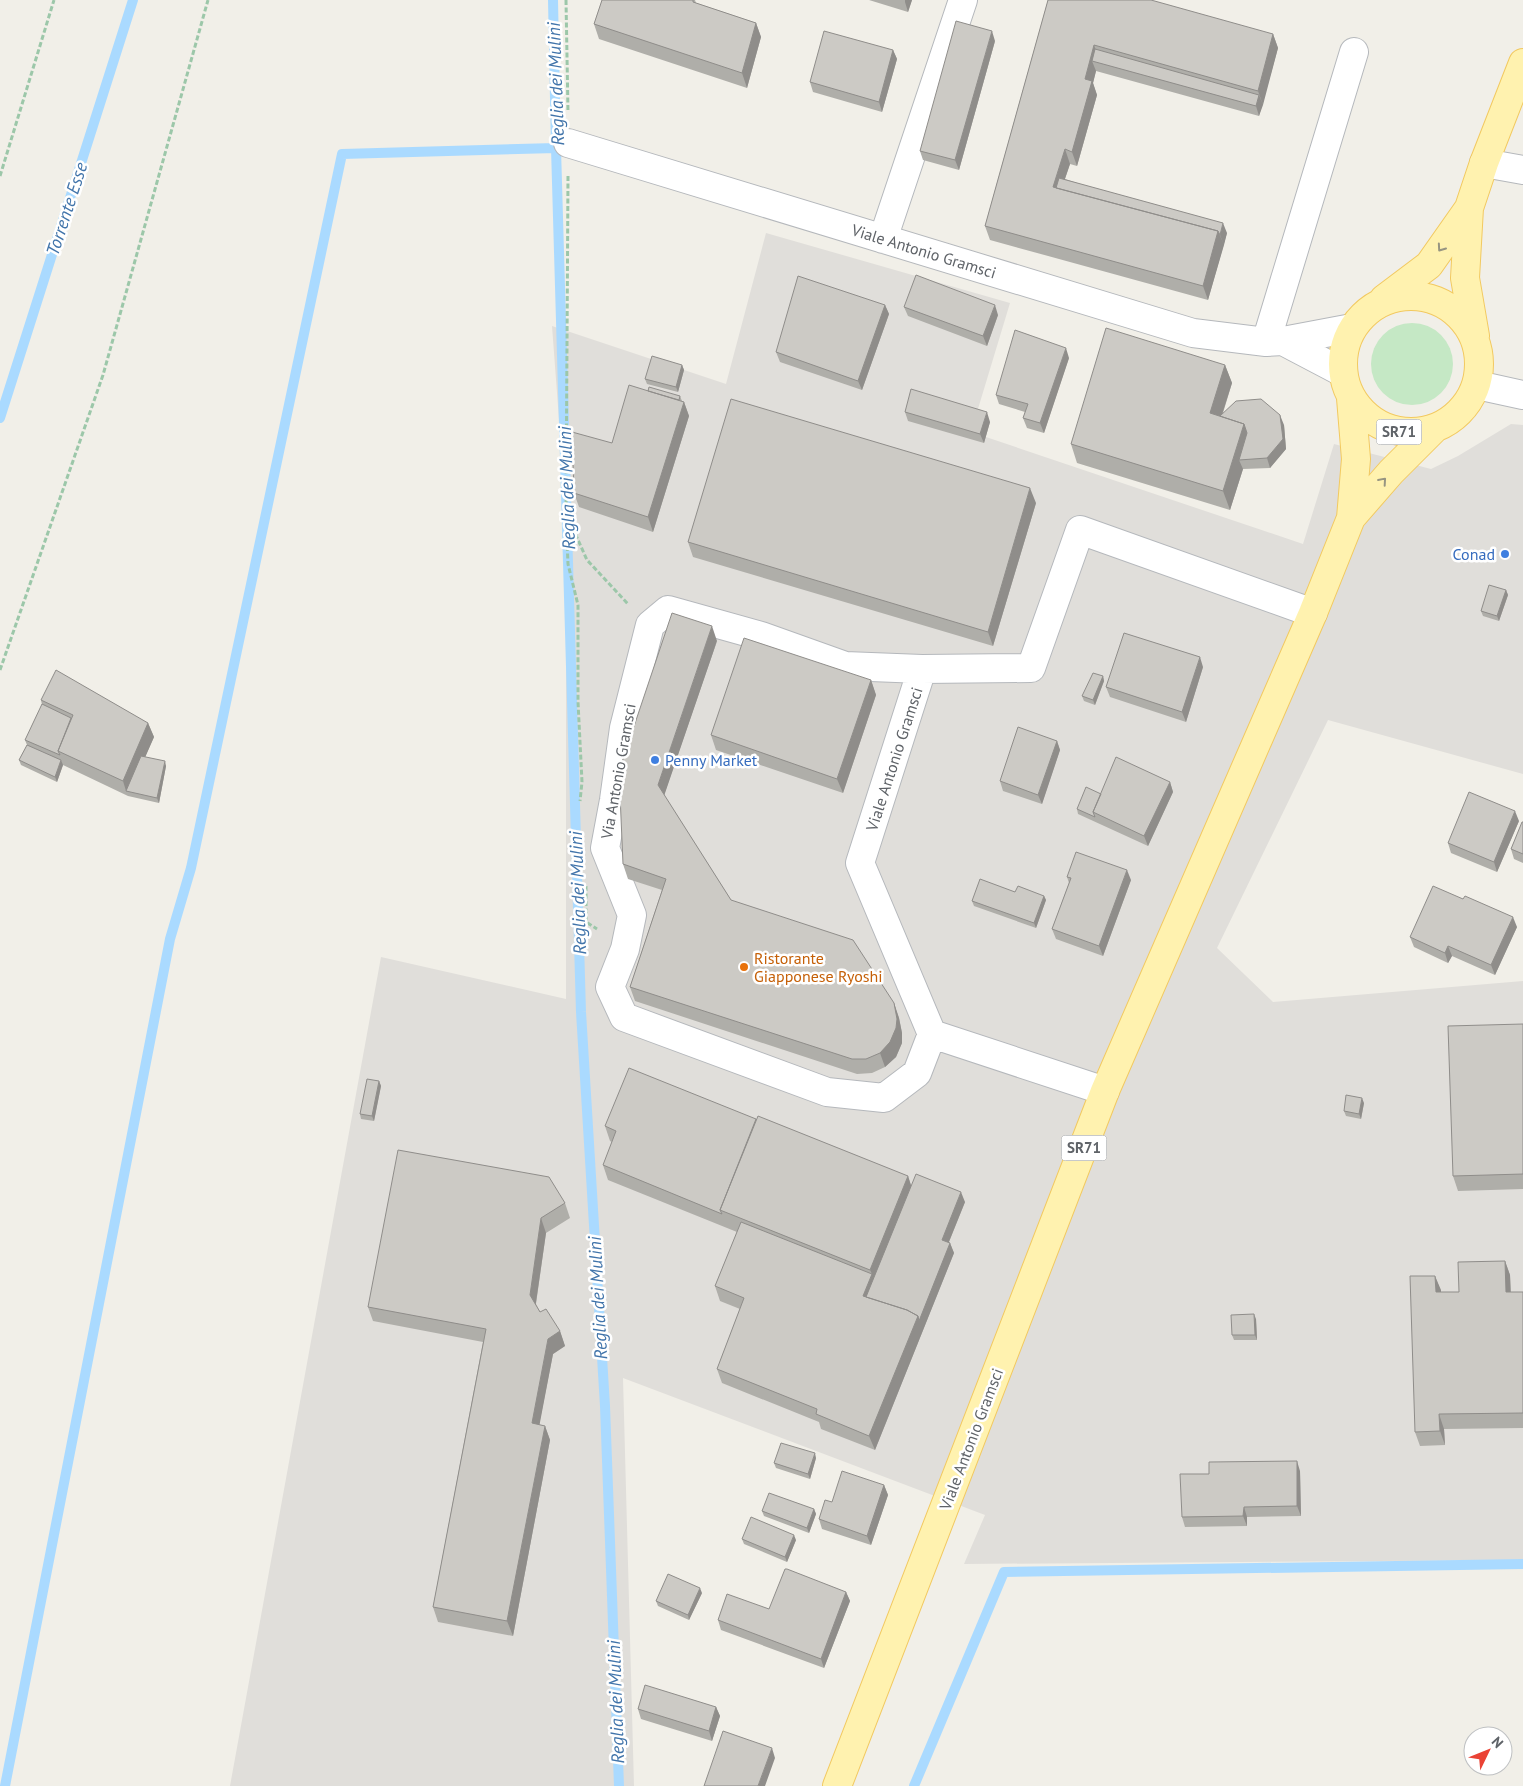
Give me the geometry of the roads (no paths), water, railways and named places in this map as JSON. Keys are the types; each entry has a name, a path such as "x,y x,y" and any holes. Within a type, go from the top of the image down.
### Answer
{"main road":[{"name":"Viale Antonio Gramsci","path":"1351,518 1391,472 1436,428 1453,418 1468,403 1477,385 1480,362 1464,278 1469,208 1484,163 1523,63"},
{"name":"Viale Antonio Gramsci","path":"837,1786 1105,1091 1313,613 1351,518 1356,459 1351,398 1342,372 1344,349 1352,328 1376,304 1429,265 1469,208"},
{"name":"Viale Antonio Gramsci","path":"1376,304 1398,296 1423,296 1445,304 1464,320 1476,341"},
{"name":"Viale Antonio Gramsci","path":"1351,398 1363,413 1378,425 1397,432 1416,433 1436,428"}],"street":[{"path":"883,239 963,0"},
{"path":"1275,342 1354,52"},
{"name":"Viale Antonio Gramsci","path":"568,143 1193,333 1275,342 1352,328"},
{"path":"1484,163 1523,170"},
{"name":"Viale Antonio Gramsci","path":"1275,342 1342,372"},
{"path":"1477,385 1523,396"},
{"name":"Viale Antonio Gramsci","path":"932,1034 860,863 922,669 1031,668 1080,530 1313,613"},
{"name":"Via Antonio Gramsci","path":"922,669 845,666 761,636 668,610 650,625 624,728 614,800 604,848 632,916 625,949 610,987 624,1017 827,1092 884,1098 917,1073 932,1034"},
{"path":"932,1034 1105,1091"}],"waterway":[{"name":"Torrente Esse","path":"0,418 133,0"},
{"name":"Reglia dei Mulini","path":"553,0 581,1012 605,1406 619,1786"},
{"path":"5,1786 170,939 191,868 342,154 556,148"},
{"path":"914,1786 1004,1572 1523,1564"}],"place":[{"name":"Conad","path":"1505,554"},
{"name":"Penny Market","path":"655,760"},
{"name":"Ristorante Giapponese Ryoshi","path":"744,967"}]}
